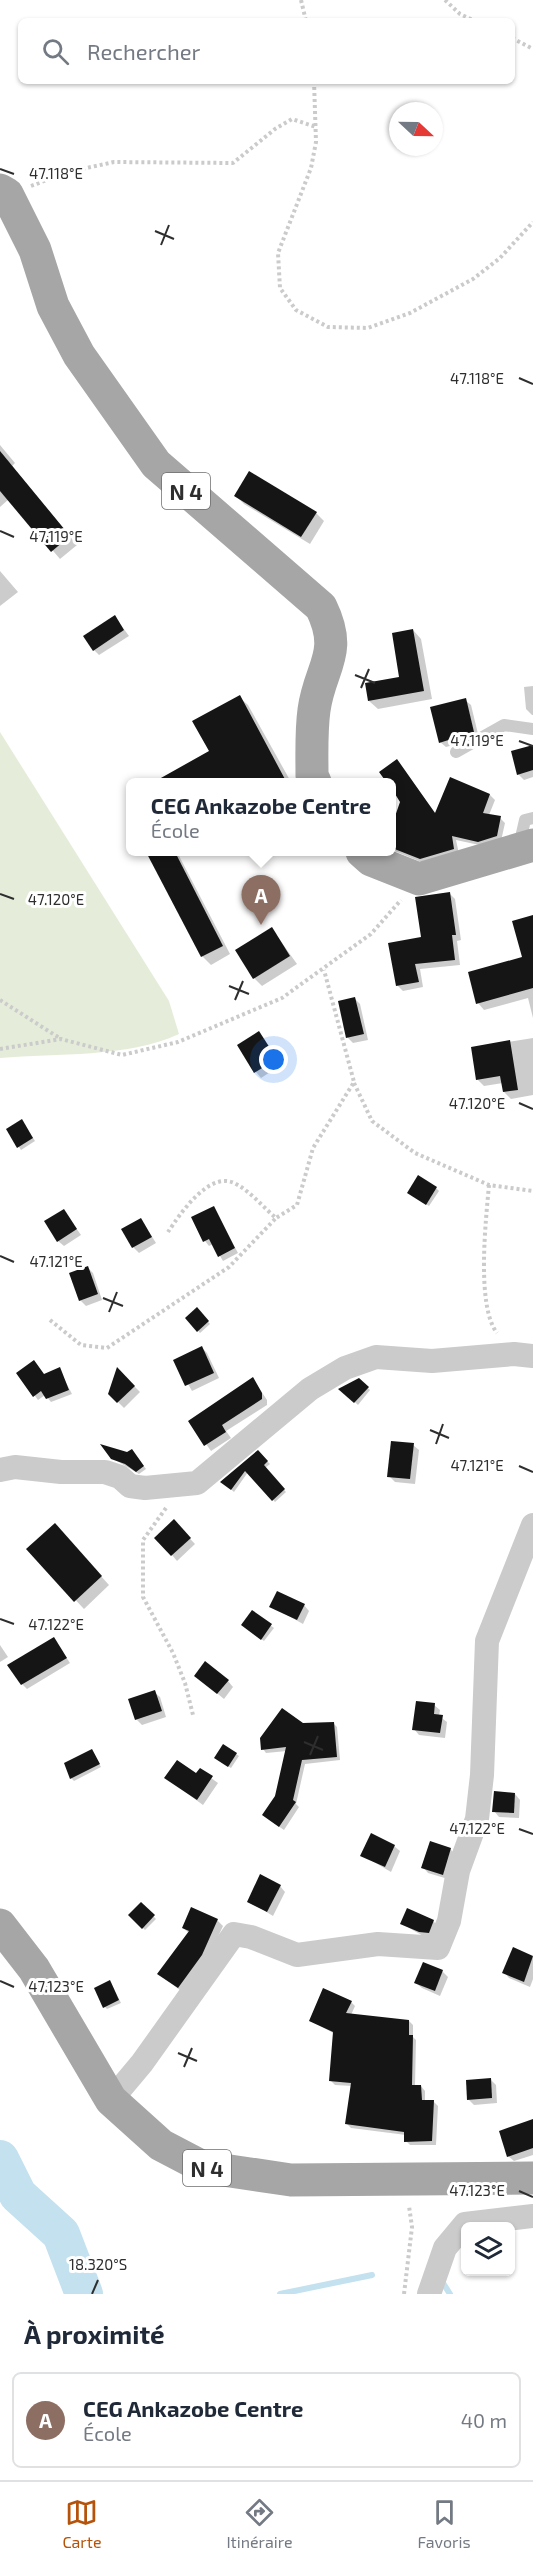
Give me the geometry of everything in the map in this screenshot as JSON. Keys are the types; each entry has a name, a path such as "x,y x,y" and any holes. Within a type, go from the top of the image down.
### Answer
{"main road":[{"name":"N 4","path":"4,192 35,250 53,306 79,355 156,464 321,607 330,627 332,650 314,709 313,778"},
{"path":"366,856 371,860 419,879 526,847"},
{"name":"N 4","path":"0,1925 34,1970 111,2100 161,2145 203,2167 291,2180 533,2178"}],"street":[{"path":"0,1470 15,1467 61,1472 105,1472 120,1477 130,1486 146,1488 197,1483 310,1389 345,1368 376,1357 432,1361 523,1355"},
{"path":"111,2100 206,1976 234,1934 251,1936 297,1955 378,1944 438,1948 449,1921 458,1871 477,1819 482,1775 487,1641 533,1525"},
{"path":"429,2294 445,2248 465,2224 533,2216"}],"lane":[{"path":"456,752 504,725 533,729"},
{"path":"526,847 525,820 533,818"}],"path":[{"path":"301,0 305,18"},
{"path":"445,0 460,14 469,18"},
{"path":"515,40 533,49"},
{"path":"314,84 316,127 311,168 278,253 280,288 296,310 328,327 368,328 410,313 473,279 500,258 533,222"},
{"path":"4,192 68,172 114,162 233,163 275,129 292,119 316,127"},
{"path":"0,1000 61,1039 122,1054 178,1042 282,998 324,970 372,934 419,879"},
{"path":"324,970 354,1082 372,1121 415,1154 489,1185 533,1191"},
{"path":"0,1049 61,1039"},
{"path":"50,1320 81,1345 107,1348 229,1267 276,1218 297,1205 313,1148 354,1082"},
{"path":"168,1232 192,1198 219,1182 235,1183 276,1218"},
{"path":"489,1185 484,1244 491,1325 523,1355"},
{"path":"193,1715 185,1683 173,1653 143,1597 141,1563 143,1540 166,1508 197,1483"},
{"path":"404,2294 412,2227"}],"green space":[{"path":"0,732 169,1001 179,1034 159,1042 115,1051 0,1058"}],"building":[{"path":"0,451 70,536 51,552 0,491"},
{"path":"249,471 317,512 301,537 234,496"},
{"path":"115,615 124,630 93,651 83,636"},
{"path":"413,629 424,691 368,701 365,683 399,677 392,633"},
{"path":"240,695 284,778 161,778 209,751 192,721"},
{"path":"466,698 474,732 439,743 430,707"},
{"path":"533,745 533,770 517,775 511,751"},
{"path":"397,759 435,813 450,777 490,794 483,813 501,816 497,836 478,842 452,836 454,849 420,859 396,850 396,814 400,802 396,796 396,778 383,778 379,772"},
{"path":"148,856 177,856 223,946 201,957"},
{"path":"450,892 456,935 452,935 455,960 415,964 419,982 396,986 388,943 421,937 415,897"},
{"path":"533,915 533,988 476,1004 468,972 522,957 512,921"},
{"path":"272,927 290,956 253,979 235,950"},
{"path":"355,997 364,1034 346,1038 338,1001"},
{"path":"259,1031 277,1059 254,1073 237,1045"},
{"path":"510,1040 518,1090 503,1092 500,1076 476,1080 471,1047"},
{"path":"22,1119 33,1138 17,1148 6,1129"},
{"path":"418,1175 437,1187 426,1205 407,1193"},
{"path":"214,1206 235,1248 218,1257 209,1239 203,1242 191,1217"},
{"path":"64,1209 77,1229 57,1242 44,1221"},
{"path":"141,1218 152,1237 132,1248 121,1229"},
{"path":"88,1266 98,1294 79,1301 69,1273"},
{"path":"197,1307 209,1321 197,1332 185,1318"},
{"path":"202,1346 214,1373 185,1386 173,1360"},
{"path":"34,1360 44,1374 60,1367 69,1390 46,1399 41,1391 33,1397 16,1373"},
{"path":"117,1367 135,1386 117,1403 108,1394"},
{"path":"253,1377 262,1393 262,1399 222,1425 226,1432 204,1446 188,1421"},
{"path":"359,1378 369,1387 354,1403 338,1389"},
{"path":"391,1441 414,1443 410,1479 387,1477"},
{"path":"100,1444 127,1452 132,1449 144,1466 136,1472 125,1464 111,1459"},
{"path":"258,1450 268,1461 264,1465 285,1489 272,1501 245,1471 231,1490 220,1482"},
{"path":"174,1519 191,1538 171,1556 154,1538"},
{"path":"55,1523 102,1576 74,1602 26,1549"},
{"path":"277,1591 305,1604 297,1620 269,1607"},
{"path":"252,1610 272,1624 261,1640 241,1625"},
{"path":"54,1637 67,1658 21,1685 7,1665"},
{"path":"205,1661 229,1680 217,1694 194,1676"},
{"path":"155,1690 162,1711 135,1720 128,1699"},
{"path":"416,1701 435,1703 434,1714 443,1715 440,1733 412,1730"},
{"path":"282,1708 303,1723 334,1722 337,1757 302,1760 293,1800 296,1802 279,1827 262,1815 275,1796 286,1747 261,1750 260,1738"},
{"path":"223,1744 237,1753 228,1767 214,1758"},
{"path":"92,1749 100,1764 70,1779 64,1763"},
{"path":"177,1760 196,1773 200,1768 213,1776 197,1800 164,1778"},
{"path":"494,1791 515,1793 514,1813 492,1812"},
{"path":"371,1833 395,1845 385,1867 360,1856"},
{"path":"430,1841 451,1848 443,1875 421,1868"},
{"path":"260,1874 281,1885 267,1912 247,1902"},
{"path":"141,1902 155,1915 142,1929 128,1915"},
{"path":"191,1907 218,1919 202,1955 178,1988 157,1974 189,1931 182,1928"},
{"path":"407,1908 434,1920 429,1933 419,1932 400,1924"},
{"path":"513,1947 533,1956 524,1982 502,1973"},
{"path":"423,1962 443,1970 435,1991 414,1983"},
{"path":"110,1980 119,2000 103,2008 94,1988"},
{"path":"323,1988 352,2001 346,2013 409,2020 409,2035 413,2035 412,2085 421,2085 422,2100 434,2100 432,2141 404,2142 404,2132 345,2124 351,2083 329,2081 333,2032 309,2021"},
{"path":"491,2078 492,2098 467,2100 466,2080"},
{"path":"533,2119 533,2148 507,2157 499,2131"}],"waterway":[{"path":"0,2159 18,2195 61,2234 84,2294"},
{"path":"280,2294 372,2275"},
{"path":"443,2283 450,2294"}],"place":[{"name":"CEG Ankazobe Centre","path":"261,925"}]}
